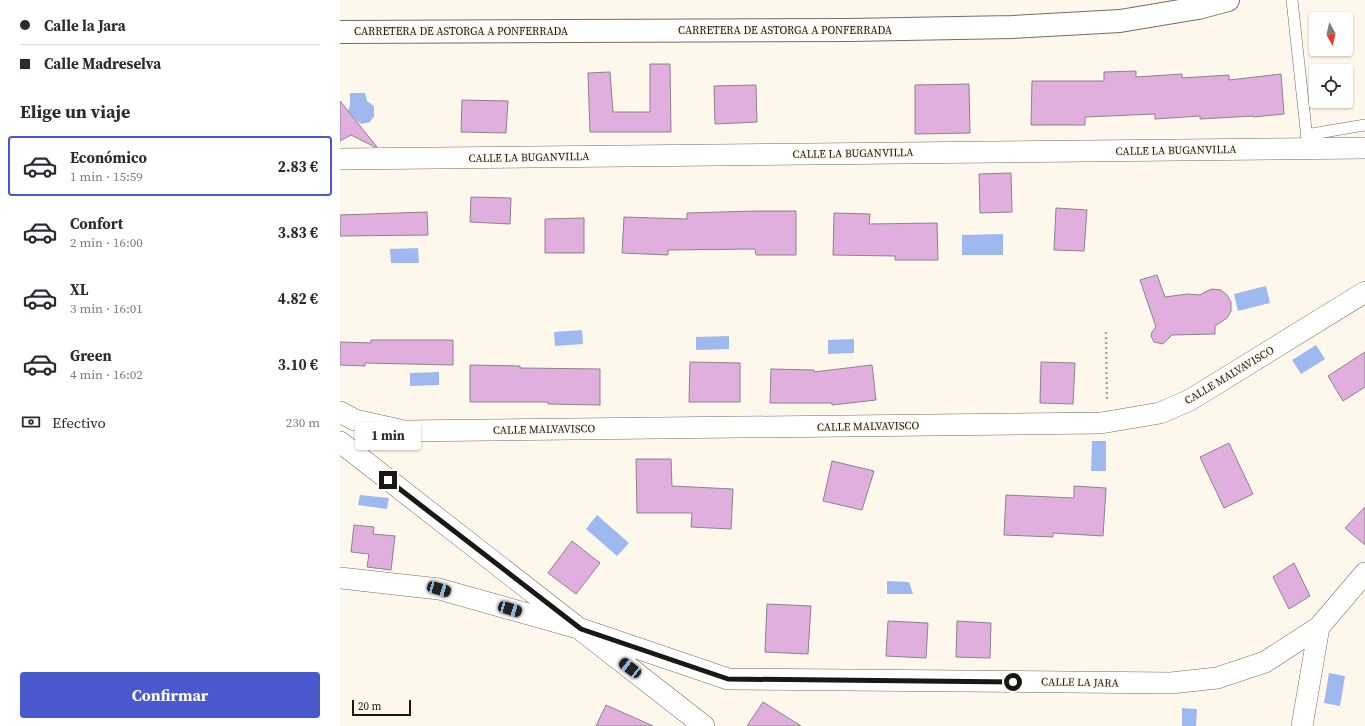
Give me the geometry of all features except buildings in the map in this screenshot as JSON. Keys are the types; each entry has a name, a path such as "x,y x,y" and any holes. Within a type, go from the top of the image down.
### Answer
{"main road":[{"name":"CARRETERA DE ASTORGA A PONFERRADA","path":"340,32 842,30 1012,27 1120,21 1198,8 1228,0"}],"street":[{"name":"CALLE LA BUGANVILLA","path":"340,159 1307,142 1365,148"},
{"name":"CALLE MALVAVISCO","path":"340,412 355,420 404,431 1107,422 1160,413 1190,400 1365,292"},
{"path":"340,442 704,726"},
{"name":"CALLE LA JARA","path":"340,578 439,589 581,629 728,679 1171,683 1217,678 1265,662 1319,627 1365,573"},
{"path":"1302,726 1319,627"}],"lane":[{"path":"1292,0 1307,142 1365,125"}],"path":[{"path":"1106,332 1107,422"}],"water":[{"path":"350,93 365,93 367,101 374,106 374,116 370,122 362,124 348,112 350,105"},
{"path":"1003,234 1003,255 962,255 962,235"},
{"path":"418,248 419,263 391,263 390,249"},
{"path":"1266,286 1270,303 1238,311 1234,294"},
{"path":"582,330 583,344 555,346 554,332"},
{"path":"729,336 729,349 696,350 696,337"},
{"path":"854,339 854,353 828,354 828,340"},
{"path":"1316,345 1325,359 1301,374 1292,360"},
{"path":"439,372 439,385 410,386 410,373"},
{"path":"1092,441 1106,441 1106,471 1091,471"},
{"path":"360,495 389,498 387,509 358,505"},
{"path":"597,515 629,543 617,556 586,529"},
{"path":"887,581 909,582 913,594 887,594"},
{"path":"1329,673 1345,676 1340,706 1324,703"},
{"path":"1182,708 1197,709 1196,726 1182,726"}],"route":[{"path":"388,480 581,629 728,679 1013,682"}]}
